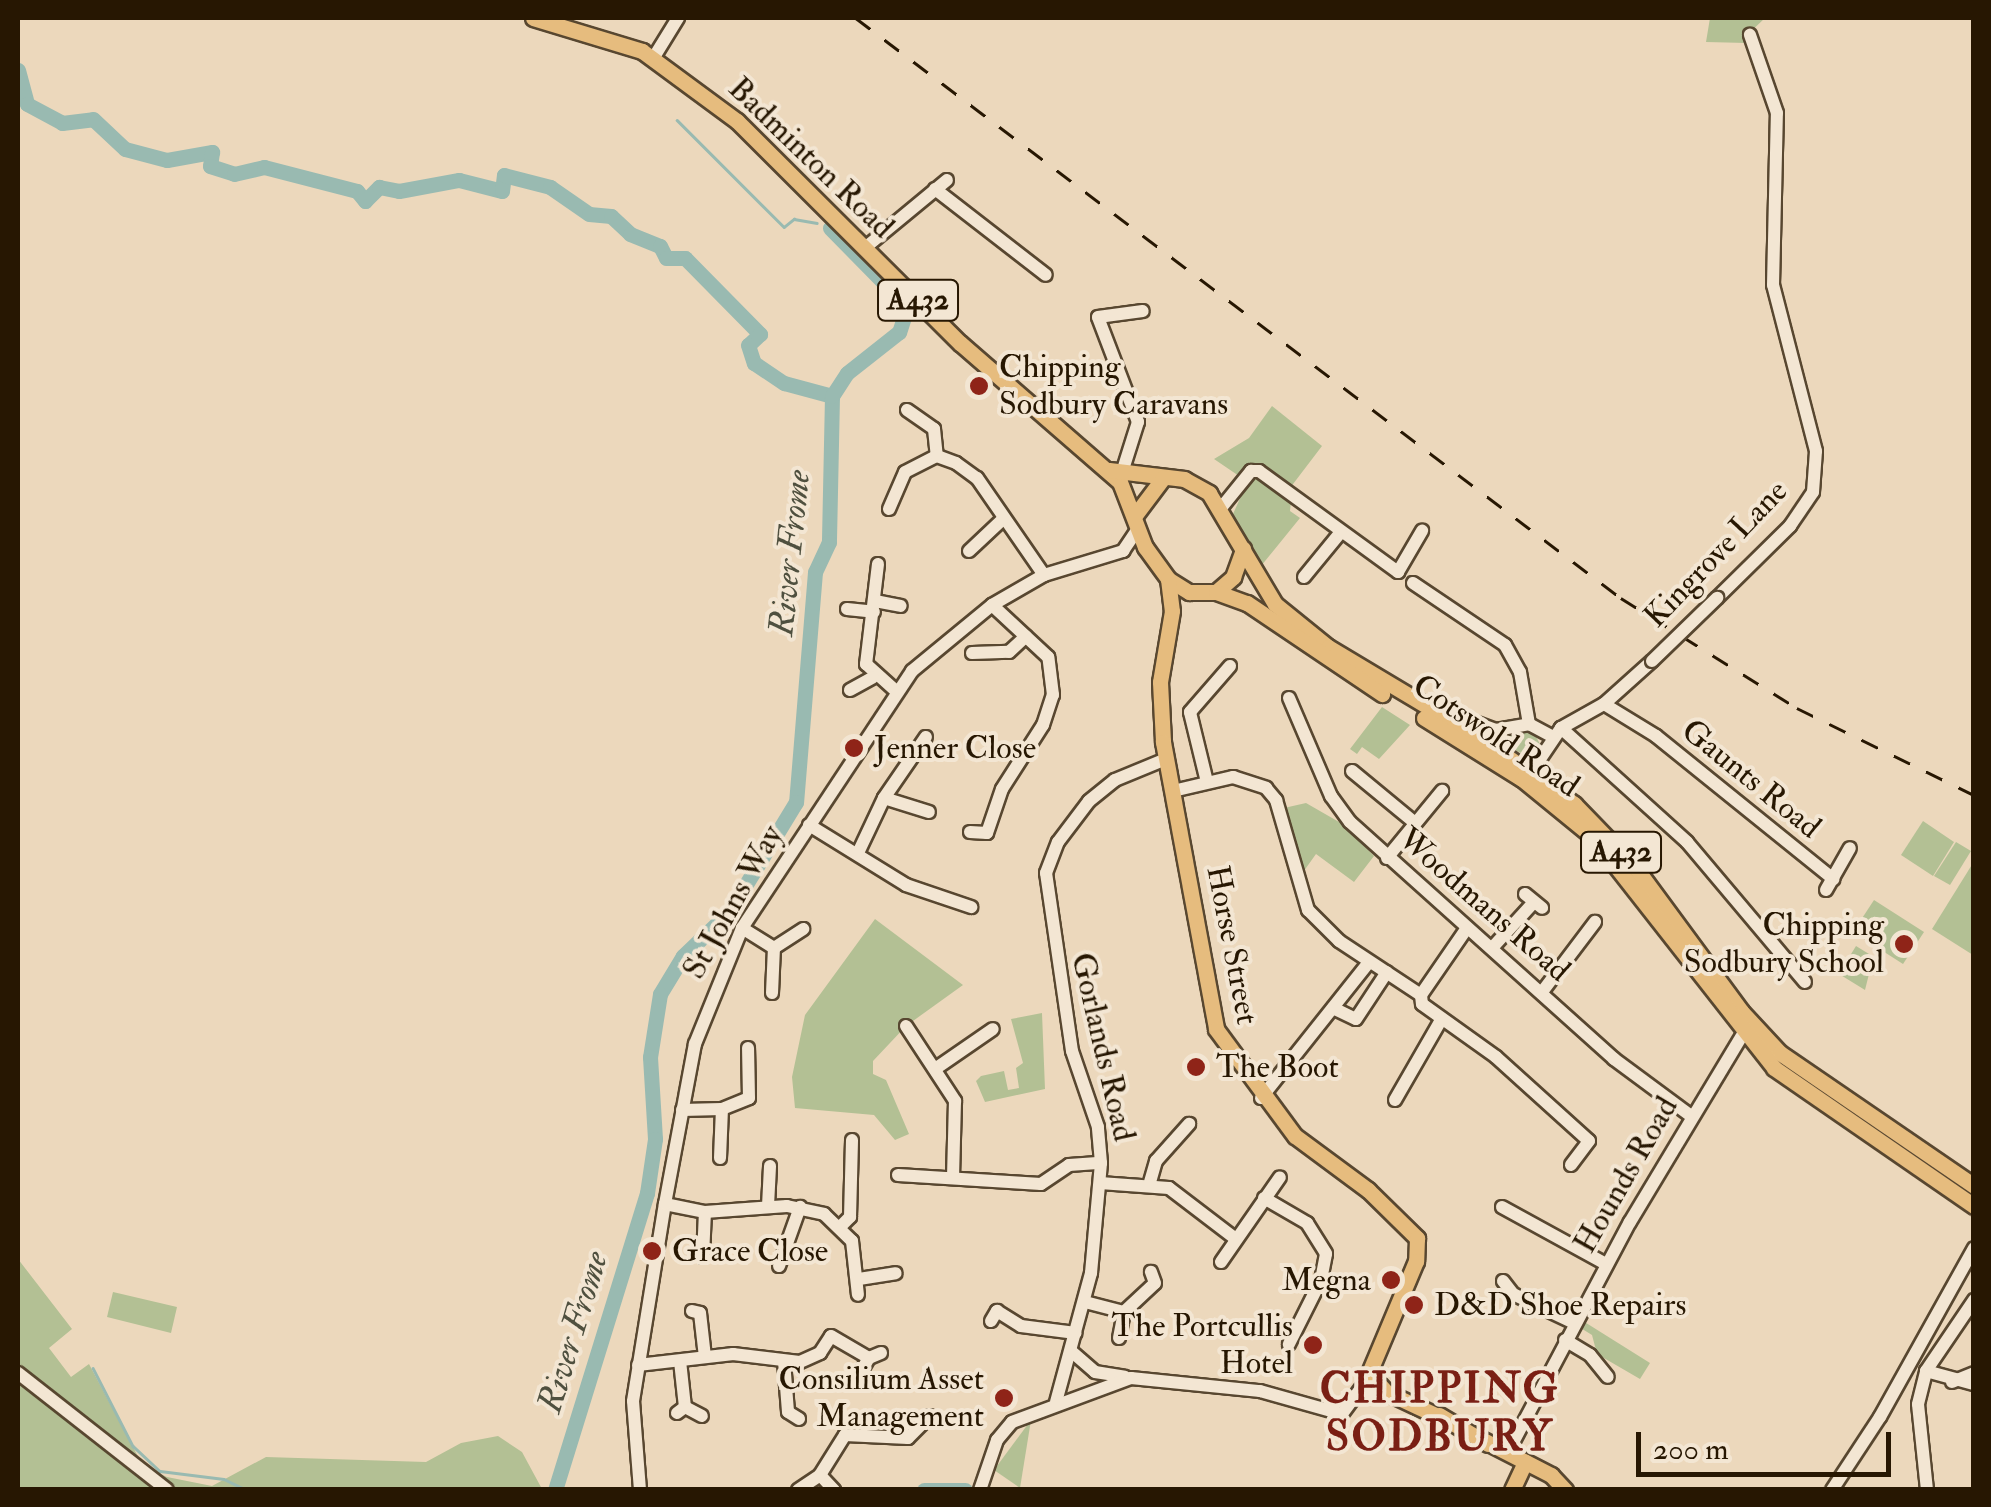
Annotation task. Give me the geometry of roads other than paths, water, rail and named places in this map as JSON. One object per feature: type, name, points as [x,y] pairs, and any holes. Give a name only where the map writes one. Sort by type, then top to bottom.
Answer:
[{"type":"main road","name":"Badminton Road","points":[[533,18],[654,57],[737,120],[960,343],[1117,475],[1137,521]]},
{"type":"main road","name":"A432","points":[[1117,475],[1197,484],[1220,508],[1243,548]]},
{"type":"main road","points":[[1137,521],[1163,478]]},
{"type":"main road","name":"A432","points":[[1137,521],[1155,563],[1168,579],[1210,594]]},
{"type":"main road","points":[[1172,626],[1233,577],[1243,548]]},
{"type":"main road","name":"Cotswold Road","points":[[1243,548],[1275,604],[1301,628],[1532,772],[1636,867],[1741,1010],[1821,1086],[1974,1186]]},
{"type":"main road","name":"Horse Street","points":[[1168,579],[1172,626],[1160,682],[1166,759],[1216,1029],[1261,1098],[1294,1136],[1368,1190],[1419,1242],[1369,1364],[1370,1376]]},
{"type":"main road","name":"Cotswold Road","points":[[1210,594],[1247,603],[1560,808],[1636,885],[1743,1034],[1806,1096],[1974,1206]]},
{"type":"main road","points":[[1741,1010],[1743,1034]]},
{"type":"main road","points":[[1370,1376],[1386,1392],[1507,1451],[1556,1483]]},
{"type":"main road","points":[[1512,1490],[1525,1462]]},
{"type":"street","points":[[654,57],[678,18]]},
{"type":"street","name":"Kingrove Lane","points":[[1532,772],[1557,733],[1604,704],[1652,661],[1790,526],[1813,492],[1816,451],[1773,285],[1779,201],[1777,114],[1750,35]]},
{"type":"street","points":[[866,247],[947,180]]},
{"type":"street","points":[[935,189],[1009,236],[1046,275]]},
{"type":"street","points":[[1117,475],[1131,452],[1136,414],[1098,316],[1143,310]]},
{"type":"street","points":[[907,410],[934,429],[937,456]]},
{"type":"street","points":[[1131,452],[1139,476]]},
{"type":"street","points":[[889,509],[905,472],[937,456],[968,468],[1044,575]]},
{"type":"street","points":[[1220,508],[1251,472],[1259,471],[1398,572],[1422,532]]},
{"type":"street","points":[[969,551],[1002,520]]},
{"type":"street","points":[[1137,521],[1122,551],[1155,563]]},
{"type":"street","points":[[1304,577],[1326,561],[1341,532]]},
{"type":"street","name":"St Johns Way","points":[[640,1489],[633,1401],[664,1204],[704,1011],[742,928],[896,691],[992,605],[1044,575],[1122,551]]},
{"type":"street","points":[[880,572],[866,659],[873,676],[896,691]]},
{"type":"street","points":[[1414,584],[1424,599],[1505,645],[1520,672],[1529,724]]},
{"type":"street","points":[[970,832],[988,832],[1002,789],[1049,710],[1053,666],[992,605]]},
{"type":"street","points":[[847,609],[901,606]]},
{"type":"street","points":[[972,653],[1009,652],[1026,636]]},
{"type":"street","points":[[1207,782],[1190,712],[1223,670]]},
{"type":"street","points":[[850,690],[873,676]]},
{"type":"street","name":"Cotswold Road","points":[[1409,690],[1496,730],[1529,724],[1557,733],[1687,842],[1805,982]]},
{"type":"street","name":"Woodmans Road","points":[[1289,698],[1331,796],[1388,858],[1614,1060],[1690,1116]]},
{"type":"street","name":"Gaunts Road","points":[[1604,704],[1714,780],[1830,884],[1850,848]]},
{"type":"street","points":[[858,853],[884,798],[926,738]]},
{"type":"street","name":"Gorlands Road","points":[[1056,1402],[1085,1302],[1101,1163],[1098,1127],[1072,1051],[1046,873],[1058,842],[1089,801],[1114,780],[1166,759]]},
{"type":"street","points":[[1361,773],[1416,823]]},
{"type":"street","points":[[1173,792],[1245,777],[1272,793],[1308,910],[1369,962],[1420,995],[1441,1020],[1496,1057],[1589,1141],[1571,1165]]},
{"type":"street","points":[[1388,858],[1442,792]]},
{"type":"street","points":[[884,798],[929,812]]},
{"type":"street","points":[[808,824],[906,885],[971,906]]},
{"type":"street","points":[[1492,948],[1534,901]]},
{"type":"street","points":[[1542,992],[1595,922]]},
{"type":"street","points":[[742,928],[774,948]]},
{"type":"street","points":[[1420,995],[1467,928]]},
{"type":"street","points":[[774,948],[803,929]]},
{"type":"street","points":[[772,993],[774,948]]},
{"type":"street","points":[[1261,1098],[1369,962]]},
{"type":"street","points":[[1333,1008],[1356,1019],[1386,972]]},
{"type":"street","points":[[1383,1091],[1398,1102],[1441,1020]]},
{"type":"street","points":[[906,1026],[954,1100],[958,1148],[953,1177]]},
{"type":"street","points":[[935,1070],[993,1029]]},
{"type":"street","name":"Hounds Road","points":[[1507,1451],[1606,1264],[1690,1116],[1743,1034]]},
{"type":"street","points":[[682,1110],[722,1109],[757,1099],[748,1048]]},
{"type":"street","points":[[720,1158],[722,1109]]},
{"type":"street","points":[[1150,1182],[1156,1162],[1188,1124]]},
{"type":"street","points":[[841,1226],[850,1217],[852,1140]]},
{"type":"street","points":[[898,1175],[1041,1184],[1069,1165],[1101,1163]]},
{"type":"street","points":[[768,1206],[770,1166]]},
{"type":"street","points":[[1220,1262],[1280,1176]]},
{"type":"street","points":[[1100,1183],[1150,1182],[1198,1204],[1236,1239]]},
{"type":"street","points":[[1264,1198],[1307,1223],[1326,1254],[1321,1280],[1289,1344]]},
{"type":"street","points":[[664,1204],[704,1212],[800,1207],[841,1226],[856,1252],[858,1295]]},
{"type":"street","points":[[780,1266],[800,1207]]},
{"type":"street","points":[[702,1257],[704,1212]]},
{"type":"street","points":[[1508,1215],[1606,1264]]},
{"type":"street","points":[[1832,1490],[1891,1398],[1974,1248]]},
{"type":"street","points":[[859,1279],[900,1271]]},
{"type":"street","points":[[1502,1281],[1504,1288],[1574,1323]]},
{"type":"street","points":[[1120,1338],[1124,1312],[1158,1282]]},
{"type":"street","points":[[1922,1488],[1918,1404],[1926,1371],[1974,1300]]},
{"type":"street","points":[[1085,1302],[1124,1312]]},
{"type":"street","points":[[701,1311],[704,1357]]},
{"type":"street","points":[[998,1311],[1021,1326],[1076,1333]]},
{"type":"street","points":[[638,1365],[704,1357],[811,1359],[832,1336],[875,1356],[859,1375]]},
{"type":"street","points":[[1564,1340],[1590,1355],[1608,1378]]},
{"type":"street","points":[[1071,1351],[1095,1372],[1131,1378]]},
{"type":"street","points":[[680,1361],[681,1410],[702,1416]]},
{"type":"street","points":[[784,1361],[788,1412],[799,1419]]},
{"type":"street","points":[[1926,1371],[1952,1382],[1974,1384]]},
{"type":"street","points":[[18,1373],[167,1490]]},
{"type":"street","points":[[1952,1382],[1974,1373]]},
{"type":"street","name":"Horse Street","points":[[1131,1378],[1260,1390],[1344,1414],[1370,1376]]},
{"type":"street","points":[[981,1488],[997,1440],[1012,1422],[1056,1402],[1131,1378]]},
{"type":"street","points":[[1357,1397],[1386,1392]]},
{"type":"street","points":[[1891,1398],[1918,1404]]},
{"type":"street","points":[[798,1490],[820,1476],[834,1446],[854,1431],[896,1441],[920,1437],[930,1416]]},
{"type":"street","points":[[820,1476],[834,1490]]},
{"type":"street","points":[[640,1489],[658,1490]]},
{"type":"waterway","name":"River Frome","points":[[18,70],[27,104],[62,123],[93,119],[125,149],[167,160],[212,152],[210,166],[234,174],[264,167],[357,191],[365,201],[379,187],[399,191],[459,180],[502,191],[504,175],[550,187],[589,214],[611,216],[630,234],[660,246],[666,258],[685,258],[760,334],[748,345],[754,363],[784,383],[832,396],[829,542],[815,572],[796,802],[729,912],[683,956],[660,994],[650,1057],[655,1139],[647,1193],[555,1490]]},
{"type":"waterway","points":[[677,120],[784,227],[794,219],[817,223]]},
{"type":"waterway","points":[[825,225],[830,228]]},
{"type":"waterway","points":[[830,228],[892,291],[905,314],[899,332],[847,373],[832,396]]},
{"type":"waterway","points":[[93,1368],[133,1446],[160,1471],[224,1479],[247,1490]]},
{"type":"waterway","name":"River Frome","points":[[924,1490],[965,1490]]},
{"type":"railway","points":[[856,18],[1621,598],[1797,708],[1974,795]]},
{"type":"place","name":"Chipping Sodbury Caravans","points":[[979,386]]},
{"type":"place","name":"Jenner Close","points":[[854,748]]},
{"type":"place","name":"Chipping Sodbury School","points":[[1904,944]]},
{"type":"place","name":"The Boot","points":[[1196,1067]]},
{"type":"place","name":"Grace Close","points":[[652,1251]]},
{"type":"place","name":"Megna","points":[[1391,1280]]},
{"type":"place","name":"D&D Shoe Repairs","points":[[1414,1305]]},
{"type":"place","name":"The Portcullis Hotel","points":[[1313,1345]]},
{"type":"place","name":"Consilium Asset Management","points":[[1004,1398]]},
{"type":"district","name":"CHIPPING SODBURY","points":[[1440,1413]]}]
